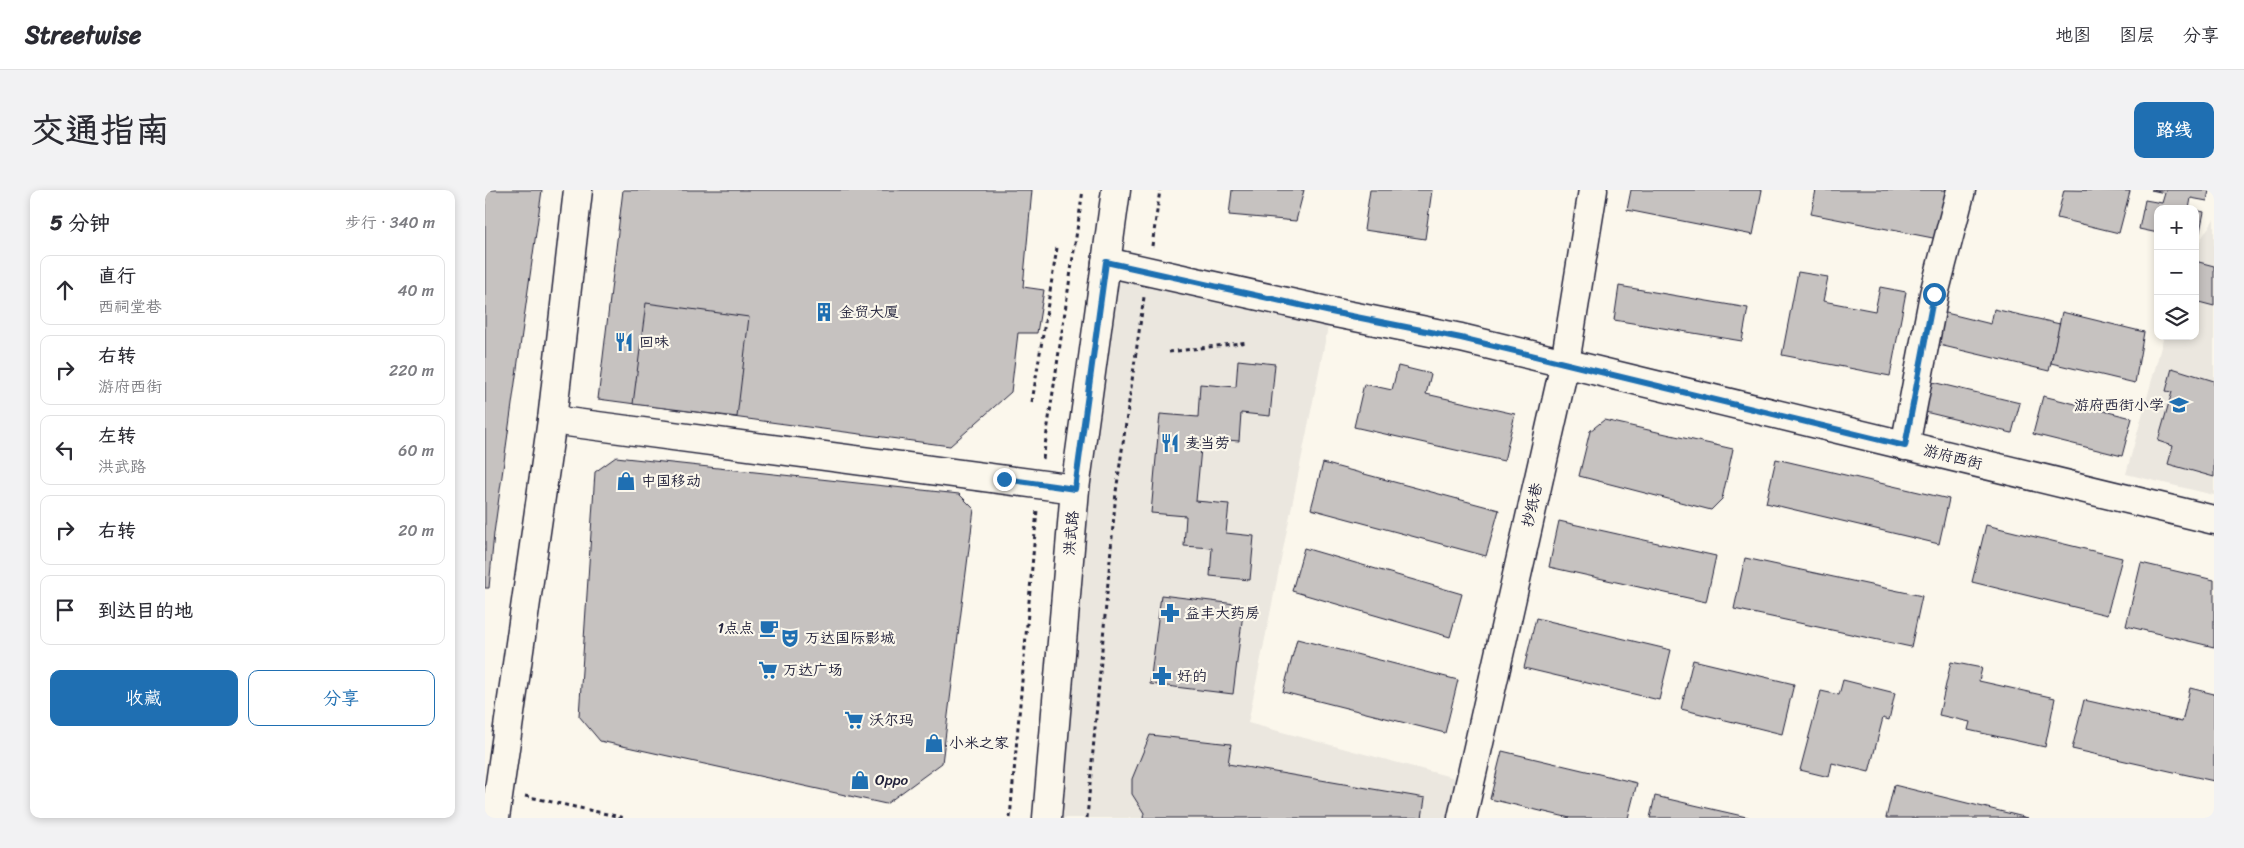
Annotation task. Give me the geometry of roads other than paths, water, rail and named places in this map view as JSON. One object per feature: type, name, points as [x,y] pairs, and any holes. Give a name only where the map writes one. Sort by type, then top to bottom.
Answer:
[{"type":"street","points":[[495,818],[552,420],[578,190]]},
{"type":"street","name":"洪武路","points":[[1047,818],[1075,489],[1116,190]]},
{"type":"street","name":"抄纸巷","points":[[1462,818],[1565,363],[1593,190]]},
{"type":"street","points":[[1905,446],[1934,294],[1961,190]]},
{"type":"street","name":"游府西街","points":[[1106,262],[1331,312],[1461,338],[2214,520]]},
{"type":"street","points":[[552,420],[1075,489]]},
{"type":"place","name":"金贸大厦","points":[[824,312]]},
{"type":"place","name":"回味","points":[[624,342]]},
{"type":"place","name":"游府西街小学","points":[[2179,405]]},
{"type":"place","name":"麦当劳","points":[[1170,443]]},
{"type":"place","name":"中国移动","points":[[626,481]]},
{"type":"place","name":"益丰大药房","points":[[1170,613]]},
{"type":"place","name":"1点点","points":[[769,628]]},
{"type":"place","name":"万达国际影城","points":[[790,638]]},
{"type":"place","name":"万达广场","points":[[768,670]]},
{"type":"place","name":"好的","points":[[1162,676]]},
{"type":"place","name":"沃尔玛","points":[[854,720]]},
{"type":"place","name":"小米之家","points":[[934,743]]},
{"type":"place","name":"Oppo","points":[[860,780]]}]
